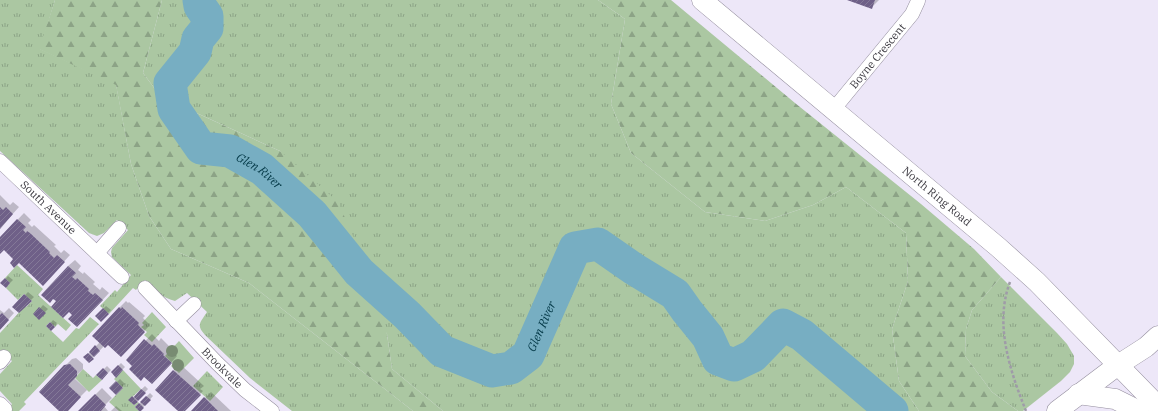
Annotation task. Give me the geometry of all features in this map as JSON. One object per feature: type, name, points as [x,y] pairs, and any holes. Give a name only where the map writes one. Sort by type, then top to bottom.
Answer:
[{"type":"main road","name":"North Ring Road","points":[[702,0],[993,242],[1037,282],[1158,406]]},
{"type":"main road","points":[[1057,411],[1118,365],[1146,347],[1158,336]]},
{"type":"main road","points":[[1078,394],[1115,399],[1139,411]]},
{"type":"street","name":"Boyne Crescent","points":[[833,110],[912,14],[918,0]]},
{"type":"street","name":"South Avenue","points":[[0,161],[122,277]]},
{"type":"street","points":[[97,253],[120,228]]},
{"type":"street","name":"Brookvale","points":[[144,288],[245,390],[272,411]]},
{"type":"street","points":[[176,321],[194,304]]},
{"type":"path","points":[[1019,266],[1005,293],[1003,318],[1007,352],[1020,397],[1026,411]]},
{"type":"green space","points":[[0,0],[55,0],[40,49],[116,84],[131,164],[149,216],[171,249],[249,283],[413,411],[292,411],[250,378],[205,335],[200,324],[207,312],[187,293],[175,301],[170,300],[158,293],[145,280],[136,290],[133,288],[109,314],[100,306],[115,290],[117,292],[131,275],[112,257],[111,252],[112,248],[128,230],[117,220],[104,233],[97,236],[89,233],[0,151]]},
{"type":"green space","points":[[55,0],[162,0],[143,73],[155,89],[170,101],[280,151],[338,202],[371,277],[387,334],[392,369],[443,411],[413,411],[249,283],[171,249],[149,216],[131,164],[116,85],[39,49]]},
{"type":"green space","points":[[162,0],[598,0],[625,19],[611,104],[631,153],[705,212],[765,221],[813,205],[846,187],[906,233],[908,281],[892,329],[899,381],[919,411],[443,411],[392,369],[387,334],[280,151],[170,101],[155,89],[143,73]]},
{"type":"green space","points":[[598,0],[671,0],[974,249],[1001,277],[972,310],[966,329],[965,356],[992,392],[1018,411],[919,411],[899,381],[892,329],[908,281],[906,233],[846,187],[813,205],[765,221],[705,212],[631,153],[611,104],[625,19]]},
{"type":"green space","points":[[17,265],[43,289],[38,295],[71,325],[66,331],[58,324],[55,327],[50,322],[46,326],[63,342],[76,328],[79,329],[90,317],[99,324],[24,402],[26,404],[19,411],[6,411],[12,404],[0,391],[0,374],[12,361],[0,350],[0,333],[25,306],[26,307],[32,301],[24,294],[18,300],[6,288],[10,283],[5,278]]},
{"type":"green space","points":[[1001,277],[1057,333],[1067,344],[1074,356],[1074,364],[1070,372],[1023,411],[1018,411],[992,392],[965,356],[966,329],[972,310]]},
{"type":"green space","points":[[152,312],[166,327],[152,342],[144,335],[147,332],[141,327],[144,325],[142,323]]},
{"type":"green space","points":[[179,341],[194,358],[179,373],[171,366],[173,364],[165,356]]},
{"type":"green space","points":[[83,369],[93,378],[96,375],[102,380],[89,392],[75,378]]},
{"type":"green space","points":[[123,370],[141,389],[129,400],[134,405],[138,402],[139,403],[135,407],[139,411],[119,411],[109,402],[123,388],[114,379]]},
{"type":"green space","points":[[207,371],[223,387],[210,401],[193,386]]},
{"type":"building","points":[[847,0],[875,0],[872,9]]},
{"type":"building","points":[[0,207],[3,210],[6,207],[13,214],[0,229]]},
{"type":"building","points":[[17,219],[26,227],[23,230],[26,233],[27,231],[30,233],[50,252],[49,253],[54,258],[57,255],[65,262],[43,286],[19,263],[14,268],[10,263],[13,259],[4,250],[0,254],[0,237]]},
{"type":"building","points":[[68,266],[76,273],[72,277],[76,280],[77,278],[89,289],[88,291],[93,295],[95,293],[103,300],[77,327],[68,319],[72,315],[69,312],[63,318],[51,307],[56,301],[53,299],[50,303],[41,295]]},
{"type":"building","points":[[5,278],[10,283],[6,288],[0,283]]},
{"type":"building","points":[[24,294],[32,301],[19,313],[12,307]]},
{"type":"building","points":[[39,307],[46,313],[39,320],[33,314]]},
{"type":"building","points":[[119,307],[121,309],[122,307],[137,321],[139,323],[138,325],[145,332],[121,357],[108,345],[105,348],[92,336]]},
{"type":"building","points":[[103,308],[109,314],[101,322],[95,316]]},
{"type":"building","points":[[2,313],[9,320],[0,330],[0,315]]},
{"type":"building","points":[[50,322],[55,327],[51,331],[46,326]]},
{"type":"building","points":[[144,339],[152,346],[154,344],[172,363],[152,384],[144,377],[141,381],[129,369],[132,366],[126,360]]},
{"type":"building","points":[[95,345],[100,351],[94,357],[89,352]]},
{"type":"building","points":[[88,353],[94,359],[89,363],[83,357]]},
{"type":"building","points":[[70,364],[77,371],[77,376],[68,385],[81,397],[68,411],[59,411],[39,392],[64,365]]},
{"type":"building","points":[[118,365],[123,370],[116,378],[111,372]]},
{"type":"building","points":[[103,368],[108,373],[102,380],[96,375]]},
{"type":"building","points":[[173,370],[201,395],[185,411],[178,411],[155,390]]},
{"type":"building","points":[[116,381],[123,388],[116,395],[109,388]]},
{"type":"building","points":[[141,389],[146,393],[138,401],[134,397]]},
{"type":"building","points":[[95,394],[106,405],[101,411],[78,411]]},
{"type":"building","points":[[132,396],[138,402],[134,405],[128,400]]},
{"type":"building","points":[[146,396],[151,400],[145,406],[140,402]]},
{"type":"building","points":[[204,397],[218,411],[191,411]]},
{"type":"building","points":[[139,403],[144,408],[141,411],[135,407]]},
{"type":"waterway","name":"Glen River","points":[[199,0],[200,6],[207,16],[207,28],[198,39],[195,52],[170,83],[174,109],[201,148],[230,151],[262,169],[312,214],[359,272],[407,315],[442,351],[492,371],[511,368],[528,355],[575,248],[598,244],[634,269],[675,294],[708,337],[718,359],[734,365],[753,356],[783,325],[802,335],[892,411]]}]
